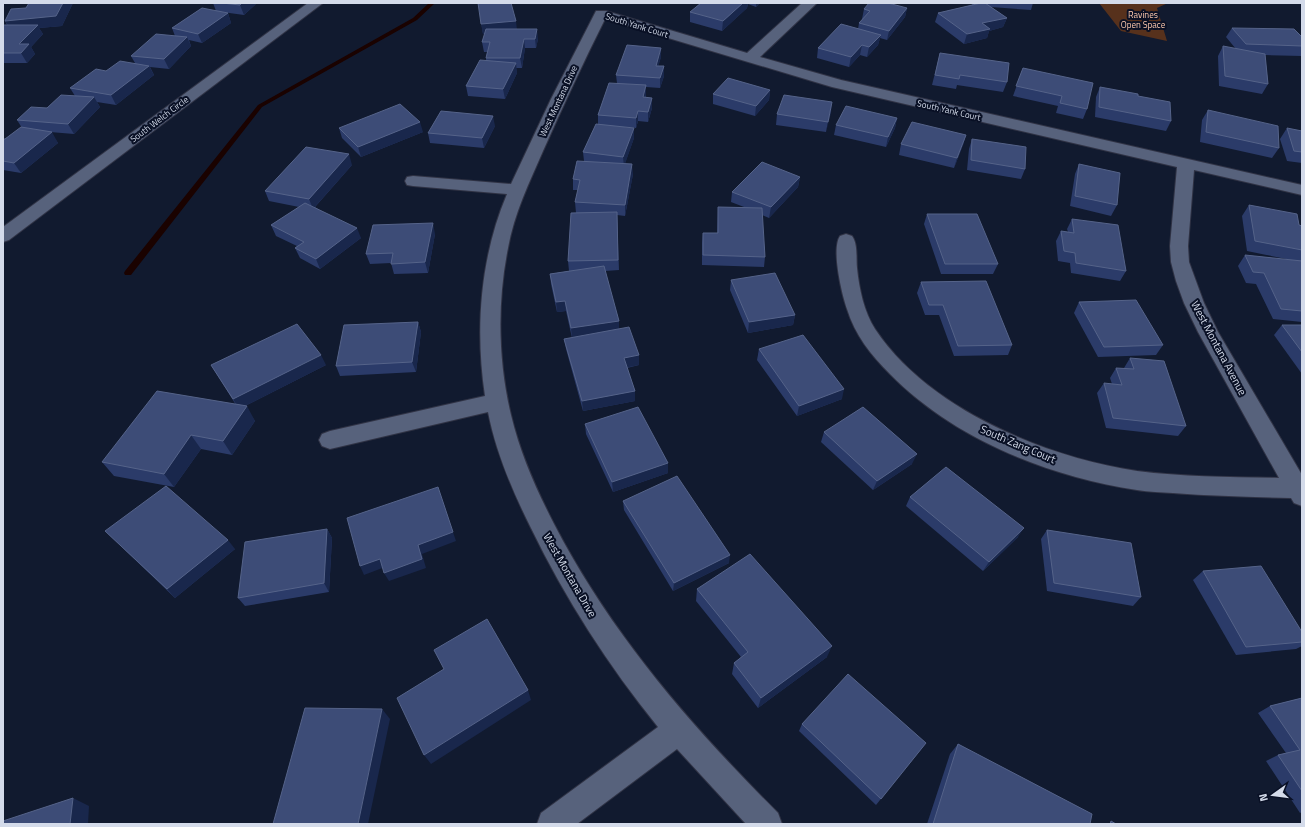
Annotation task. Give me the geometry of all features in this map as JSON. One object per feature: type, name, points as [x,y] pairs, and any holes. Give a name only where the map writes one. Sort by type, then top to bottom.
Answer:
[{"type":"street","name":"South Welch Circle","points":[[3,236],[316,3]]},
{"type":"street","points":[[749,59],[810,3]]},
{"type":"street","name":"South Yank Court","points":[[601,14],[851,88],[1302,190]]},
{"type":"street","name":"West Montana Drive","points":[[601,14],[559,96],[507,215],[498,250],[494,282],[492,360],[497,402],[507,444],[526,492],[550,544],[581,598],[619,655],[678,730],[727,785],[767,824]]},
{"type":"street","name":"West Montana Avenue","points":[[1186,164],[1179,246],[1180,262],[1186,281],[1194,304],[1208,332],[1300,492]]},
{"type":"street","points":[[413,181],[517,190]]},
{"type":"street","name":"South Zang Court","points":[[846,240],[848,282],[858,315],[874,343],[898,369],[924,393],[957,416],[991,435],[1027,451],[1066,464],[1137,481],[1300,492]]},
{"type":"street","points":[[330,440],[497,402]]},
{"type":"street","points":[[552,824],[678,730]]},
{"type":"green space","name":"Ravines Open Space","points":[[1099,3],[1168,3],[1157,8],[1167,41],[1121,31]]},
{"type":"building","points":[[29,3],[63,3],[56,16],[5,21],[11,9],[26,8]]},
{"type":"building","points":[[222,3],[242,3],[240,5]]},
{"type":"building","points":[[478,3],[511,3],[516,21],[481,24]]},
{"type":"building","points":[[701,3],[743,3],[723,21],[690,12]]},
{"type":"building","points":[[869,3],[888,3],[907,8],[889,31],[859,23],[870,11],[864,9]]},
{"type":"building","points":[[985,3],[1007,18],[982,23],[990,29],[967,34],[938,13]]},
{"type":"building","points":[[202,8],[228,13],[198,34],[172,28]]},
{"type":"building","points":[[841,24],[881,35],[869,47],[862,45],[851,57],[818,48]]},
{"type":"building","points":[[3,25],[38,25],[19,44],[29,44],[21,53],[3,53]]},
{"type":"building","points":[[1232,28],[1294,29],[1302,37],[1302,46],[1246,44]]},
{"type":"building","points":[[486,29],[537,29],[535,39],[524,39],[520,58],[486,58],[490,42],[482,42]]},
{"type":"building","points":[[156,34],[187,37],[164,59],[131,56]]},
{"type":"building","points":[[627,45],[661,48],[656,66],[664,66],[660,78],[616,75]]},
{"type":"building","points":[[1223,46],[1265,54],[1268,84],[1225,76]]},
{"type":"building","points":[[940,53],[1009,63],[1007,82],[960,75],[959,79],[935,75]]},
{"type":"building","points":[[480,60],[516,63],[503,89],[466,86]]},
{"type":"building","points":[[120,61],[149,66],[111,95],[70,88],[96,69],[106,71]]},
{"type":"building","points":[[1023,68],[1093,83],[1087,109],[1060,103],[1062,96],[1016,86]]},
{"type":"building","points":[[728,78],[770,90],[756,106],[713,94]]},
{"type":"building","points":[[609,83],[646,85],[643,97],[652,98],[648,112],[638,111],[636,118],[598,115]]},
{"type":"building","points":[[1100,87],[1170,102],[1171,121],[1099,107]]},
{"type":"building","points":[[61,95],[94,97],[68,124],[17,120],[31,107],[47,108]]},
{"type":"building","points":[[784,95],[832,102],[828,122],[777,114]]},
{"type":"building","points":[[400,104],[420,122],[358,147],[339,128]]},
{"type":"building","points":[[846,106],[897,118],[888,137],[836,125]]},
{"type":"building","points":[[1208,110],[1278,126],[1279,148],[1206,132]]},
{"type":"building","points":[[441,111],[493,116],[482,138],[428,133]]},
{"type":"building","points":[[912,122],[966,135],[957,158],[901,144]]},
{"type":"building","points":[[596,124],[634,128],[623,157],[583,152]]},
{"type":"building","points":[[21,127],[52,132],[14,163],[3,161],[3,139]]},
{"type":"building","points":[[1287,128],[1302,131],[1302,152],[1294,151]]},
{"type":"building","points":[[972,139],[1026,147],[1025,169],[971,160]]},
{"type":"building","points":[[306,147],[349,154],[309,199],[265,191]]},
{"type":"building","points":[[577,161],[632,164],[625,205],[575,202],[580,180],[573,179]]},
{"type":"building","points":[[762,162],[800,177],[771,207],[732,192]]},
{"type":"building","points":[[1079,164],[1120,173],[1117,205],[1075,196]]},
{"type":"building","points":[[305,203],[357,228],[316,259],[295,248],[304,242],[271,225]]},
{"type":"building","points":[[1249,205],[1297,214],[1299,225],[1302,226],[1302,250],[1255,241]]},
{"type":"building","points":[[718,207],[762,208],[765,257],[703,255],[703,233],[718,233]]},
{"type":"building","points":[[617,212],[618,260],[568,261],[571,213]]},
{"type":"building","points":[[927,214],[977,214],[998,264],[945,264]]},
{"type":"building","points":[[1072,219],[1118,225],[1126,271],[1076,263],[1075,253],[1064,251],[1061,231],[1074,233]]},
{"type":"building","points":[[433,223],[425,262],[391,264],[393,253],[366,254],[373,225]]},
{"type":"building","points":[[1245,255],[1302,261],[1302,311],[1281,309],[1264,273],[1253,272]]},
{"type":"building","points":[[604,266],[619,321],[571,328],[565,301],[556,302],[550,274]]},
{"type":"building","points":[[775,273],[795,315],[749,322],[731,280]]},
{"type":"building","points":[[986,281],[1012,345],[958,346],[943,305],[929,305],[921,282]]},
{"type":"building","points":[[1136,300],[1163,345],[1104,347],[1079,302]]},
{"type":"building","points":[[418,322],[412,362],[336,366],[344,325]]},
{"type":"building","points":[[297,324],[321,355],[233,399],[211,365]]},
{"type":"building","points":[[1282,325],[1302,325],[1302,352]]},
{"type":"building","points":[[629,327],[639,355],[624,358],[635,391],[582,401],[564,339]]},
{"type":"building","points":[[803,335],[844,389],[799,406],[759,349]]},
{"type":"building","points":[[1130,358],[1164,361],[1186,426],[1113,418],[1104,383],[1122,385],[1116,368],[1134,369]]},
{"type":"building","points":[[157,391],[247,406],[223,441],[191,435],[164,474],[102,462]]},
{"type":"building","points":[[638,407],[668,463],[612,482],[585,424]]},
{"type":"building","points":[[863,407],[917,454],[877,481],[824,432]]},
{"type":"building","points":[[946,467],[1024,528],[989,562],[910,497]]},
{"type":"building","points":[[677,476],[730,555],[674,583],[623,501]]},
{"type":"building","points":[[166,486],[228,540],[167,589],[105,531]]},
{"type":"building","points":[[438,487],[453,532],[418,545],[422,559],[384,573],[380,559],[360,566],[347,518]]},
{"type":"building","points":[[327,529],[324,583],[238,598],[245,542]]},
{"type":"building","points":[[1047,530],[1131,543],[1141,597],[1054,583]]},
{"type":"building","points":[[750,554],[832,646],[761,698],[734,663],[748,652],[697,589]]},
{"type":"building","points":[[1261,566],[1302,632],[1302,642],[1246,647],[1203,571]]},
{"type":"building","points":[[487,619],[528,690],[424,755],[397,698],[444,669],[434,650]]},
{"type":"building","points":[[848,674],[926,743],[881,799],[802,724]]},
{"type":"building","points":[[1302,698],[1302,791],[1278,755],[1300,750],[1270,706]]},
{"type":"building","points":[[305,708],[382,709],[358,824],[273,824]]},
{"type":"building","points":[[958,744],[1092,814],[1090,824],[933,824]]},
{"type":"building","points":[[73,798],[70,824],[3,824],[3,821]]},
{"type":"waterway","points":[[128,273],[260,106],[415,19],[432,3]]}]
